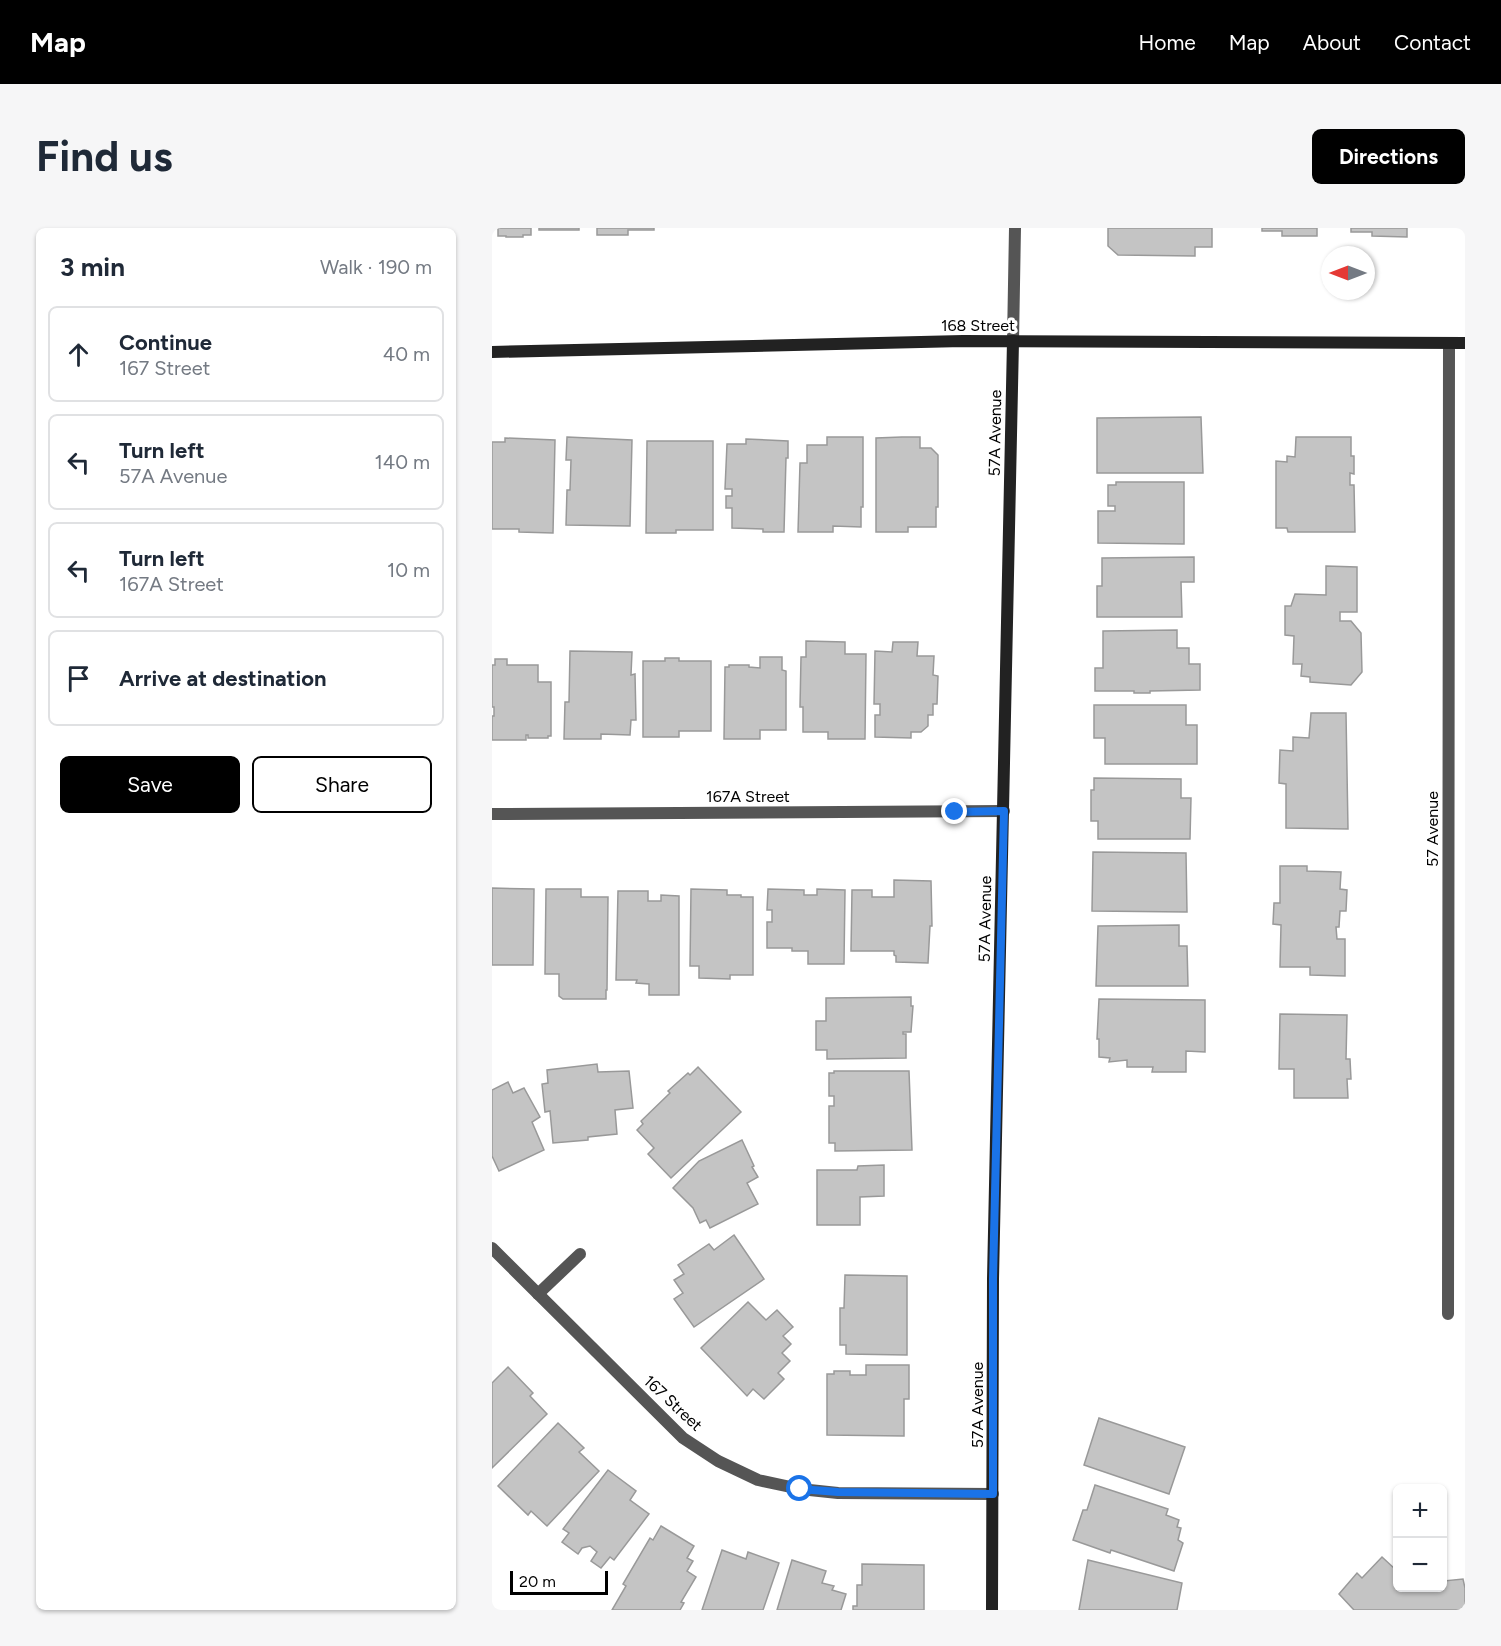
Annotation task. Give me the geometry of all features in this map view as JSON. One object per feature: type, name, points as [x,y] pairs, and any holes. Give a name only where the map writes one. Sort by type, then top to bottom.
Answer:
[{"type":"street","name":"57A Avenue","points":[[992,1610],[993,1279],[1015,228]]},
{"type":"street","name":"168 Street","points":[[492,352],[1013,341],[1465,343]]},
{"type":"street","name":"57 Avenue","points":[[1448,1314],[1449,343]]},
{"type":"street","name":"167A Street","points":[[492,814],[1004,811]]},
{"type":"street","name":"167 Street","points":[[492,1248],[682,1438],[718,1461],[758,1480],[800,1489],[838,1492],[993,1494]]},
{"type":"street","points":[[538,1294],[580,1254]]},
{"type":"building","points":[[498,228],[531,228],[531,235],[498,236]]},
{"type":"building","points":[[539,228],[579,228],[579,230],[539,230]]},
{"type":"building","points":[[597,228],[654,228],[654,230],[628,230],[628,235],[597,235]]},
{"type":"building","points":[[1108,228],[1212,228],[1212,247],[1195,247],[1195,256],[1118,255],[1108,246]]},
{"type":"building","points":[[1262,228],[1317,228],[1317,236],[1282,236],[1282,231],[1262,231]]},
{"type":"building","points":[[1351,228],[1407,228],[1407,237],[1372,236],[1372,232],[1351,232]]},
{"type":"building","points":[[1201,417],[1203,473],[1097,473],[1097,418]]},
{"type":"building","points":[[567,437],[632,440],[630,526],[566,525],[571,460],[566,460]]},
{"type":"building","points":[[827,437],[863,437],[861,527],[833,526],[833,532],[798,532],[800,463],[807,463],[807,445],[827,445]]},
{"type":"building","points":[[920,437],[920,448],[931,448],[938,455],[936,527],[908,527],[908,532],[876,532],[876,438]]},
{"type":"building","points":[[1296,437],[1351,437],[1354,474],[1350,473],[1350,485],[1354,485],[1355,532],[1288,532],[1287,528],[1276,528],[1276,461],[1287,462],[1287,456],[1295,457]]},
{"type":"building","points":[[505,438],[555,440],[553,533],[492,529],[492,442],[505,442]]},
{"type":"building","points":[[746,439],[788,441],[784,532],[732,528],[732,508],[726,508],[726,496],[732,496],[732,489],[725,489],[727,444],[746,444]]},
{"type":"building","points":[[647,441],[713,441],[713,530],[646,533]]},
{"type":"building","points":[[1116,482],[1184,482],[1184,544],[1098,543],[1098,511],[1115,511],[1115,506],[1108,506],[1108,485],[1116,485]]},
{"type":"building","points":[[1194,557],[1194,582],[1181,582],[1182,617],[1097,617],[1097,586],[1102,586],[1102,558]]},
{"type":"building","points":[[1326,566],[1357,567],[1357,612],[1340,612],[1340,621],[1351,621],[1361,633],[1362,672],[1351,685],[1310,682],[1310,677],[1301,676],[1302,664],[1293,664],[1294,636],[1285,635],[1285,606],[1291,606],[1295,594],[1326,595]]},
{"type":"building","points":[[1177,630],[1177,648],[1189,648],[1189,664],[1200,664],[1200,690],[1150,691],[1150,693],[1095,691],[1095,668],[1103,668],[1103,631]]},
{"type":"building","points":[[806,641],[845,642],[845,654],[866,654],[865,739],[828,739],[828,732],[803,732],[803,707],[800,707],[801,657],[806,657]]},
{"type":"building","points":[[893,642],[918,642],[917,656],[934,656],[933,675],[938,676],[937,704],[933,704],[933,715],[928,715],[928,726],[921,732],[911,732],[911,738],[875,737],[875,715],[880,715],[880,704],[874,704],[875,651],[892,652]]},
{"type":"building","points":[[570,651],[632,652],[631,675],[635,674],[636,720],[631,720],[630,735],[601,734],[601,739],[564,739],[565,702],[569,702]]},
{"type":"building","points":[[760,657],[782,657],[782,670],[786,671],[786,730],[760,730],[760,739],[724,739],[725,667],[749,665],[749,667],[760,668]]},
{"type":"building","points":[[665,658],[679,658],[679,661],[711,661],[711,731],[679,731],[679,737],[643,737],[643,661],[665,661]]},
{"type":"building","points":[[495,659],[507,659],[507,665],[538,665],[538,682],[551,682],[551,736],[528,738],[526,735],[526,740],[492,740],[494,707],[492,707],[492,665],[495,665]]},
{"type":"building","points":[[1094,705],[1186,705],[1186,725],[1197,725],[1197,764],[1105,764],[1105,738],[1094,738]]},
{"type":"building","points":[[1311,713],[1346,713],[1348,829],[1286,828],[1286,784],[1279,783],[1280,750],[1293,751],[1293,737],[1309,738]]},
{"type":"building","points":[[1094,778],[1181,779],[1181,798],[1191,798],[1190,839],[1098,839],[1098,821],[1091,821],[1091,790],[1094,790]]},
{"type":"building","points":[[1093,852],[1186,853],[1187,912],[1092,911]]},
{"type":"building","points":[[1280,866],[1307,866],[1307,871],[1341,872],[1340,889],[1347,890],[1346,911],[1340,911],[1339,927],[1336,927],[1337,939],[1345,939],[1345,976],[1310,975],[1310,967],[1280,967],[1281,925],[1273,924],[1274,903],[1280,903]]},
{"type":"building","points":[[894,880],[931,881],[932,926],[930,926],[928,963],[896,962],[894,951],[851,951],[852,890],[872,890],[872,897],[894,897]]},
{"type":"building","points":[[492,888],[534,889],[533,965],[492,965]]},
{"type":"building","points":[[546,889],[581,889],[581,897],[608,897],[606,999],[563,999],[559,996],[559,974],[545,974]]},
{"type":"building","points":[[691,889],[727,890],[727,895],[753,897],[753,975],[730,975],[730,979],[699,978],[699,966],[690,966]]},
{"type":"building","points":[[768,889],[804,890],[804,895],[817,895],[817,889],[845,890],[844,964],[808,964],[808,951],[792,951],[792,948],[767,948],[767,922],[772,922],[772,910],[767,910]]},
{"type":"building","points":[[618,891],[648,891],[648,901],[661,901],[661,895],[679,896],[679,995],[649,995],[649,984],[636,983],[637,980],[616,980]]},
{"type":"building","points":[[1179,925],[1179,946],[1187,946],[1188,986],[1096,986],[1098,926]]},
{"type":"building","points":[[911,997],[911,1006],[913,1006],[911,1032],[903,1032],[906,1034],[906,1058],[827,1059],[827,1050],[816,1050],[816,1021],[826,1021],[826,998]]},
{"type":"building","points":[[1099,999],[1205,1000],[1205,1052],[1186,1051],[1186,1072],[1152,1072],[1153,1067],[1127,1067],[1127,1060],[1109,1062],[1110,1058],[1099,1057],[1099,1039],[1097,1039]]},
{"type":"building","points":[[1280,1014],[1347,1015],[1346,1059],[1350,1059],[1351,1079],[1347,1079],[1348,1098],[1294,1098],[1294,1069],[1279,1069]]},
{"type":"building","points":[[597,1064],[598,1072],[629,1071],[633,1108],[615,1110],[617,1134],[588,1137],[588,1140],[553,1143],[550,1111],[545,1112],[542,1084],[548,1083],[547,1070]]},
{"type":"building","points":[[698,1067],[741,1112],[671,1178],[648,1154],[654,1148],[637,1130],[643,1124],[641,1121],[670,1093],[668,1091]]},
{"type":"building","points":[[834,1071],[909,1071],[912,1150],[835,1151],[835,1143],[829,1143],[829,1106],[834,1106],[834,1096],[829,1096],[829,1073],[834,1073]]},
{"type":"building","points":[[508,1082],[513,1093],[524,1088],[540,1117],[532,1122],[544,1150],[499,1171],[492,1156],[492,1090]]},
{"type":"building","points":[[742,1140],[758,1177],[747,1183],[758,1204],[710,1228],[706,1220],[700,1223],[693,1208],[673,1188],[699,1161]]},
{"type":"building","points":[[884,1165],[884,1196],[860,1197],[860,1225],[817,1225],[817,1170],[857,1170],[858,1166]]},
{"type":"building","points":[[734,1235],[764,1279],[694,1327],[674,1299],[683,1293],[674,1280],[684,1274],[678,1265],[709,1244],[714,1250]]},
{"type":"building","points":[[845,1275],[907,1276],[907,1355],[846,1354],[846,1345],[840,1345],[840,1308],[844,1308]]},
{"type":"building","points":[[748,1302],[766,1320],[777,1310],[793,1327],[783,1336],[791,1344],[782,1353],[790,1361],[778,1373],[784,1379],[764,1399],[753,1389],[747,1396],[701,1348]]},
{"type":"building","points":[[866,1365],[909,1365],[909,1399],[904,1399],[904,1436],[827,1435],[827,1374],[834,1374],[834,1371],[850,1371],[850,1375],[866,1375]]},
{"type":"building","points":[[508,1367],[533,1393],[530,1396],[547,1414],[492,1468],[492,1383]]},
{"type":"building","points":[[1099,1418],[1185,1447],[1169,1494],[1084,1465]]},
{"type":"building","points":[[558,1423],[584,1448],[579,1452],[599,1471],[547,1526],[531,1511],[528,1515],[498,1486]]},
{"type":"building","points":[[608,1470],[636,1491],[630,1500],[649,1514],[614,1560],[610,1557],[601,1568],[591,1561],[597,1552],[590,1546],[582,1548],[578,1554],[562,1542],[569,1533],[563,1529]]},
{"type":"building","points":[[1095,1485],[1168,1509],[1166,1515],[1179,1520],[1177,1527],[1181,1528],[1178,1540],[1183,1543],[1174,1571],[1073,1540],[1083,1510],[1087,1510]]},
{"type":"building","points":[[661,1526],[694,1546],[687,1558],[693,1561],[687,1571],[696,1577],[681,1602],[684,1603],[680,1610],[612,1610],[626,1586],[623,1584],[650,1538],[653,1540]]},
{"type":"building","points":[[722,1550],[746,1559],[748,1552],[779,1563],[763,1610],[702,1610]]},
{"type":"building","points":[[1382,1557],[1393,1567],[1393,1592],[1447,1592],[1447,1581],[1463,1579],[1465,1610],[1354,1610],[1339,1594],[1357,1573],[1362,1578]]},
{"type":"building","points":[[792,1560],[826,1571],[822,1583],[834,1586],[832,1590],[846,1594],[841,1610],[777,1610]]},
{"type":"building","points":[[1088,1560],[1182,1583],[1177,1610],[1079,1610]]},
{"type":"building","points":[[862,1564],[924,1565],[924,1610],[853,1610],[853,1606],[857,1606],[857,1585],[862,1585]]},
{"type":"route","points":[[800,1489],[838,1492],[993,1494],[993,1279],[1004,811],[955,812]]}]
